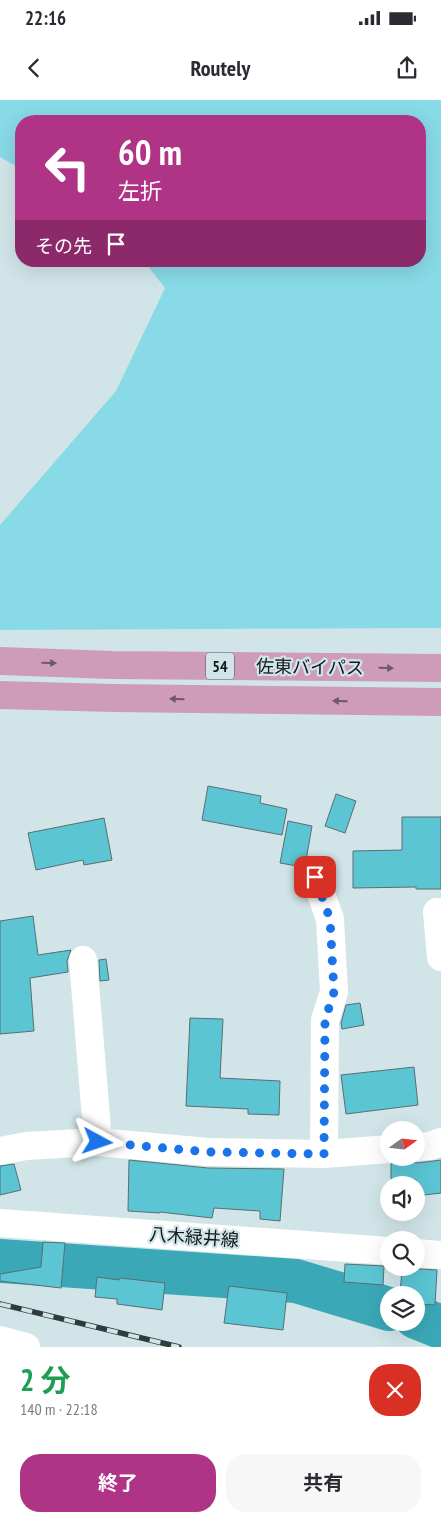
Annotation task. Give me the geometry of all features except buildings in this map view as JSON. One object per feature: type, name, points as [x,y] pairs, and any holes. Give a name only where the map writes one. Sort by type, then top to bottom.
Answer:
[{"type":"highway","name":"佐東バイパス","points":[[0,662],[441,668]]},
{"type":"highway","name":"佐東バイパス","points":[[0,695],[441,702]]},
{"type":"street","points":[[315,877],[330,919],[334,992],[325,1020],[324,1154]]},
{"type":"street","points":[[437,912],[441,957]]},
{"type":"street","points":[[83,960],[98,1142]]},
{"type":"street","points":[[0,1151],[26,1146],[98,1142],[208,1152],[324,1154],[380,1150]]},
{"type":"street","points":[[425,1146],[441,1142]]},
{"type":"street","name":"八木緑井線","points":[[0,1223],[380,1250]]},
{"type":"street","points":[[425,1254],[441,1255]]},
{"type":"street","points":[[0,1340],[26,1347]]},
{"type":"shaded area","points":[[0,100],[441,100],[441,628],[0,630],[0,525],[116,391],[165,288],[149,267],[426,267],[426,115],[15,115],[15,166],[0,157]]},
{"type":"waterway","points":[[0,1261],[296,1281],[380,1306]]},
{"type":"waterway","points":[[425,1321],[441,1327]]},
{"type":"railway","points":[[0,1304],[179,1347]]},
{"type":"route","points":[[98,1142],[208,1152],[324,1154],[325,1020],[334,992],[330,919],[315,877]]}]
